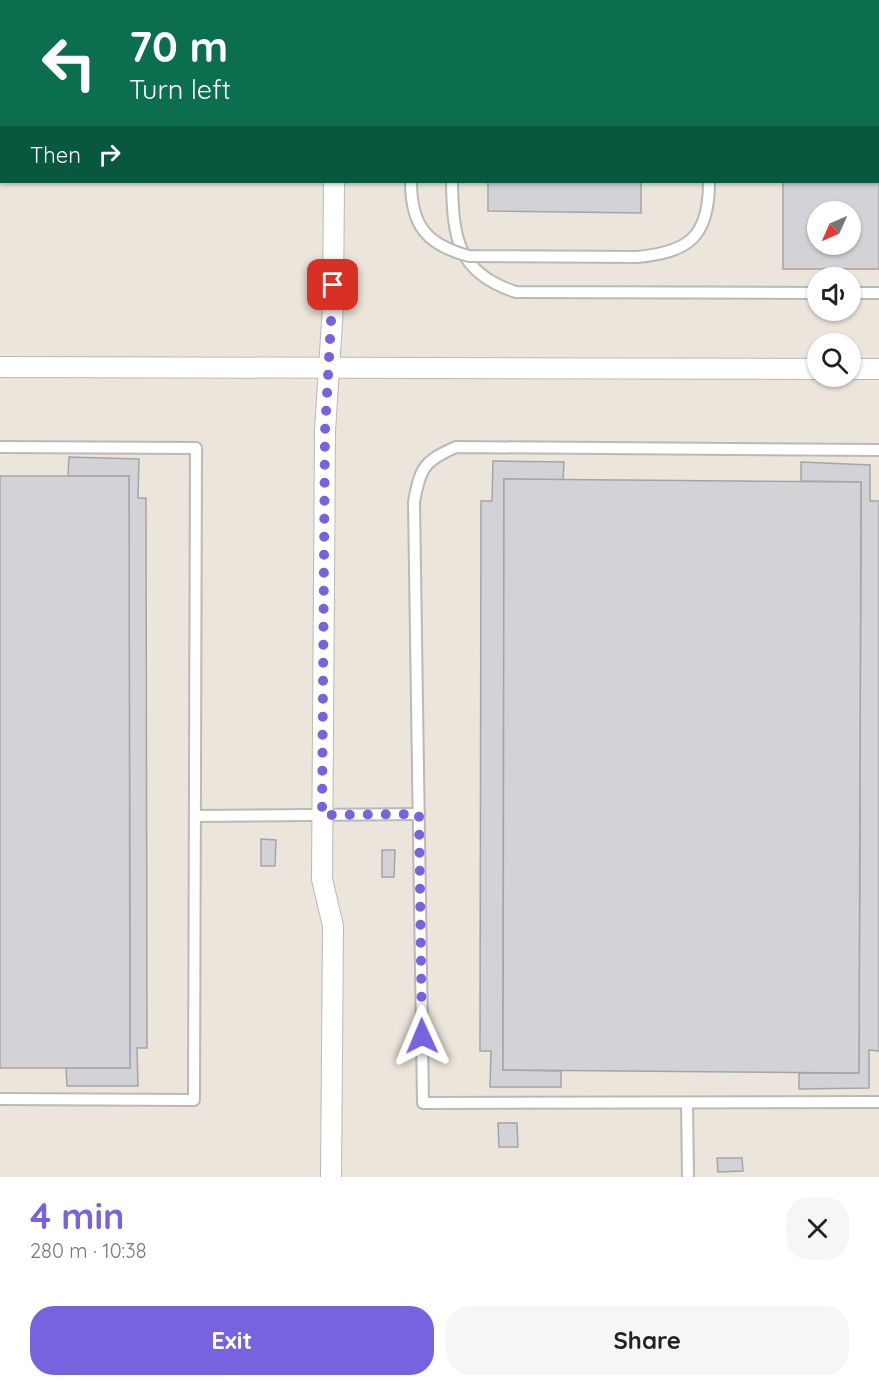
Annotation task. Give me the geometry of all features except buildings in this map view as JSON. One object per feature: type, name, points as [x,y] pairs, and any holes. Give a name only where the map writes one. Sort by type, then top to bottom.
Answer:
[{"type":"street","points":[[331,1177],[333,926],[322,879],[322,815],[325,431],[333,306],[334,183]]},
{"type":"street","points":[[0,367],[807,369]]},
{"type":"street","points":[[861,369],[879,369]]},
{"type":"lane","points":[[411,183],[411,196],[418,222],[431,241],[445,250],[469,256],[638,257],[662,255],[680,249],[695,236],[705,219],[709,183]]},
{"type":"lane","points":[[452,183],[453,218],[460,247],[474,270],[493,285],[516,292],[807,293]]},
{"type":"lane","points":[[861,293],[879,293]]},
{"type":"lane","points":[[0,447],[196,448],[194,1100],[0,1100]]},
{"type":"lane","points":[[879,450],[456,447],[435,456],[426,464],[419,478],[414,502],[423,1103],[879,1102]]},
{"type":"lane","points":[[195,816],[419,814]]},
{"type":"lane","points":[[687,1103],[688,1177]]},
{"type":"shaded area","points":[[0,183],[879,183],[879,1177],[0,1177]]},
{"type":"route","points":[[333,285],[325,431],[322,815],[419,814],[422,1036]]}]
